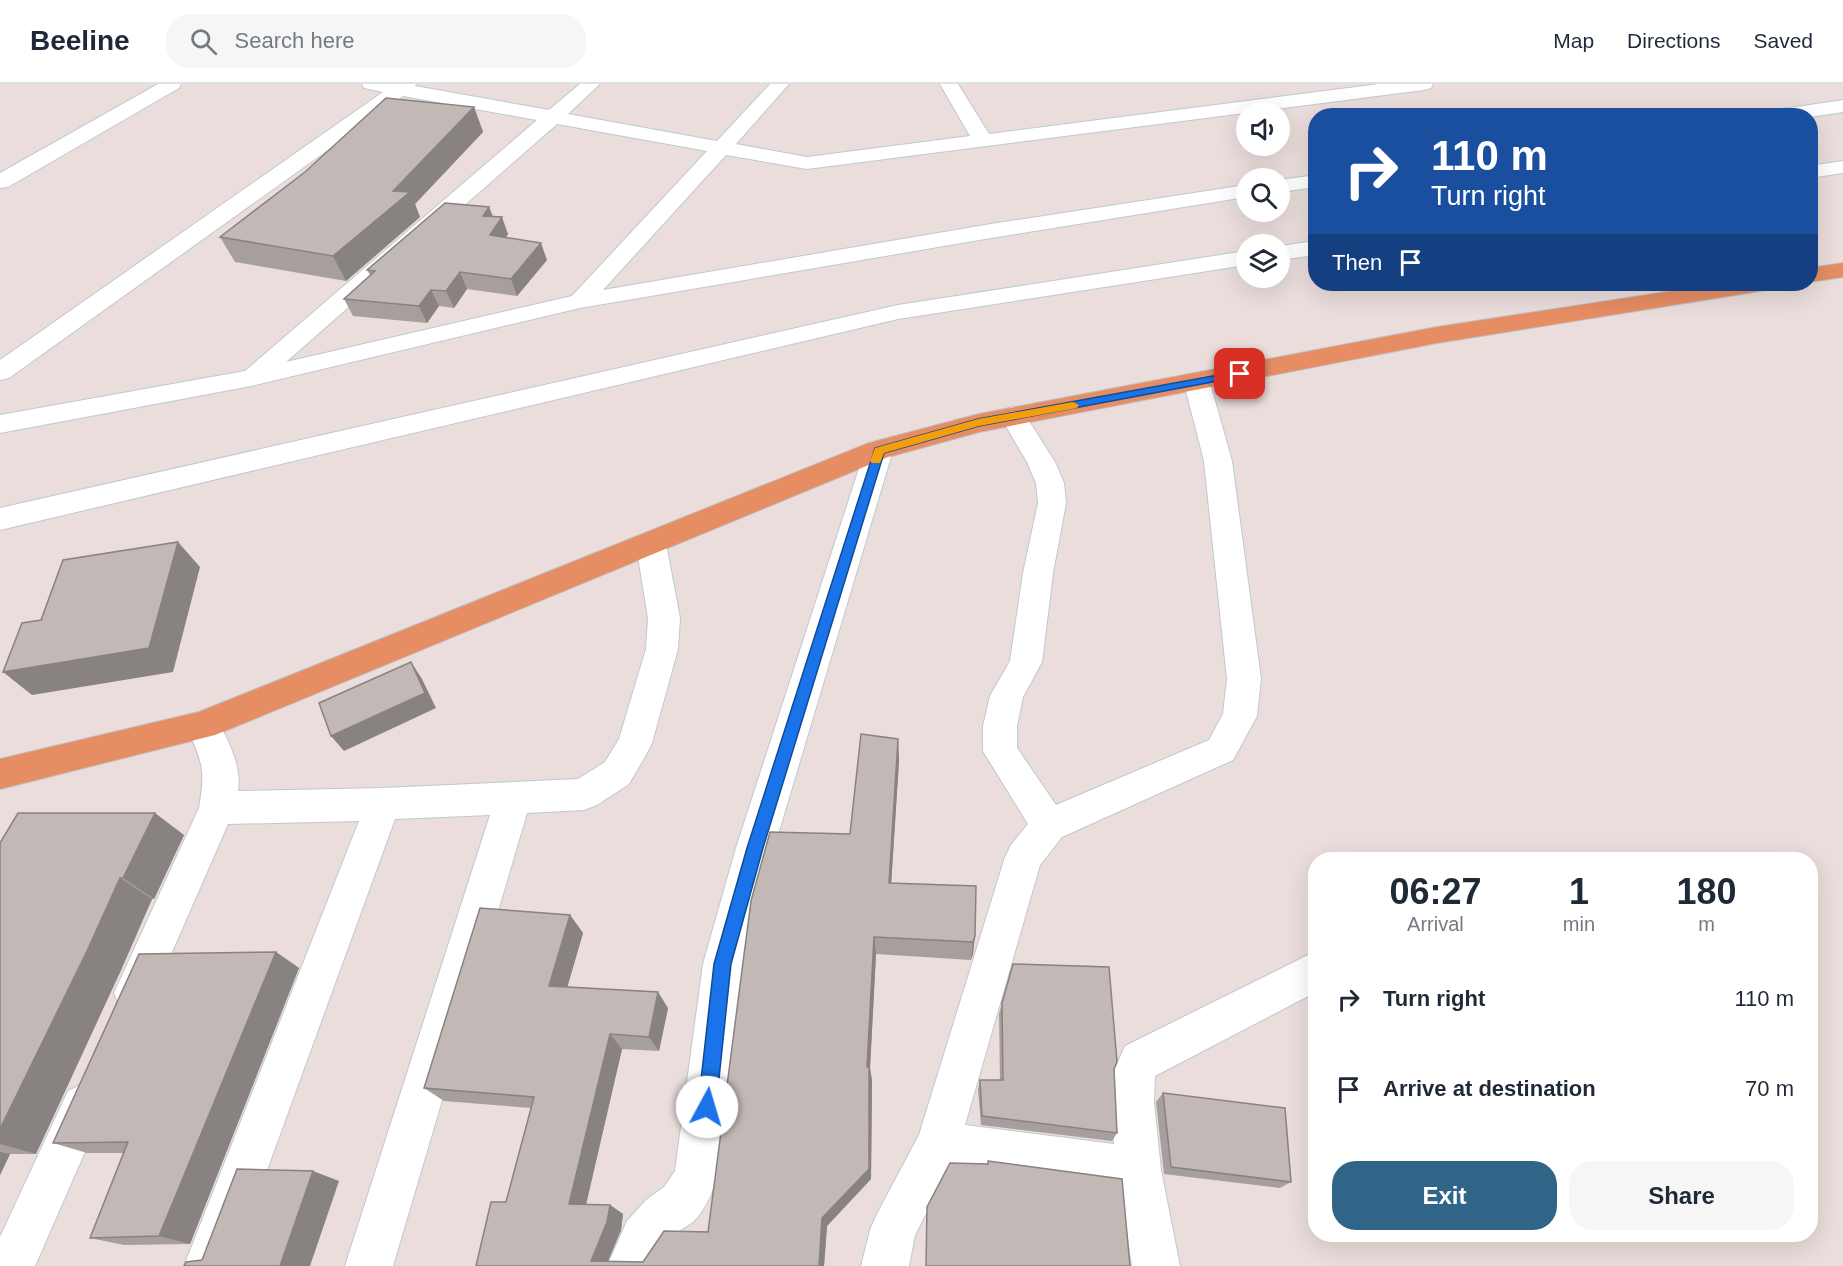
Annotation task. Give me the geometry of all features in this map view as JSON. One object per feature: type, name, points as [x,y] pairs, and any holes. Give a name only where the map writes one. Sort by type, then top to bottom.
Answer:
[{"type":"main road","points":[[1818,274],[1843,270]]},
{"type":"main road","points":[[0,774],[203,725],[879,450],[978,423],[1197,383],[1437,335],[1716,291]]},
{"type":"street","points":[[371,84],[404,87],[552,117],[807,163],[1424,84]]},
{"type":"street","points":[[251,378],[591,84]]},
{"type":"street","points":[[580,302],[780,84]]},
{"type":"street","points":[[950,84],[983,141]]},
{"type":"street","points":[[0,182],[160,85]]},
{"type":"street","points":[[0,372],[404,87]]},
{"type":"street","points":[[1330,96],[1341,108]]},
{"type":"street","points":[[1818,110],[1843,106]]},
{"type":"street","points":[[1818,171],[1843,167]]},
{"type":"street","points":[[1290,185],[1308,182]]},
{"type":"street","points":[[0,424],[251,378],[580,302],[991,231],[1236,193]]},
{"type":"street","points":[[1290,252],[1308,249]]},
{"type":"street","points":[[0,519],[898,312],[1236,260]]},
{"type":"street","points":[[885,1266],[893,1230],[938,1143],[1024,857],[1049,825],[1221,750],[1240,716],[1244,680],[1218,461],[1197,383]]},
{"type":"street","points":[[1014,416],[1041,462],[1050,483],[1052,503],[1038,573],[1026,662],[1007,696],[1000,726],[1000,751],[1049,825]]},
{"type":"street","points":[[631,1266],[643,1237],[662,1216],[680,1203],[695,1180],[701,1154],[723,964],[755,848],[879,450]]},
{"type":"street","points":[[217,808],[383,804],[584,794],[616,773],[635,743],[662,649],[664,618],[651,544]]},
{"type":"street","points":[[119,1026],[217,808],[222,778],[218,759],[203,725]]},
{"type":"street","points":[[369,1266],[513,798]]},
{"type":"street","points":[[208,1266],[383,804]]},
{"type":"street","points":[[1156,1266],[1138,1170],[1132,1102],[1132,1078],[1140,1061],[1308,974]]},
{"type":"street","points":[[11,1266],[100,1069]]},
{"type":"street","points":[[938,1143],[1138,1170]]},
{"type":"building","points":[[386,98],[474,107],[393,191],[410,192],[333,256],[220,237],[305,172]]},
{"type":"building","points":[[445,203],[489,207],[483,216],[502,217],[490,235],[541,243],[511,279],[460,272],[446,291],[431,290],[419,306],[344,299],[375,271],[367,270]]},
{"type":"building","points":[[178,542],[149,648],[3,672],[22,623],[41,620],[63,560]]},
{"type":"building","points":[[411,662],[425,693],[331,736],[319,703]]},
{"type":"building","points":[[861,734],[898,739],[889,883],[976,886],[975,936],[973,942],[874,937],[867,1067],[869,1067],[869,1169],[822,1218],[819,1266],[476,1266],[491,1202],[506,1202],[534,1097],[424,1088],[480,908],[570,915],[549,986],[658,992],[649,1037],[610,1034],[569,1204],[610,1205],[607,1222],[591,1261],[643,1262],[664,1231],[708,1232],[751,901],[770,832],[850,834]]},
{"type":"building","points":[[18,813],[155,813],[123,878],[120,878],[0,1129],[0,843]]},
{"type":"building","points":[[276,952],[159,1236],[90,1238],[128,1142],[53,1143],[139,954]]},
{"type":"building","points":[[1013,964],[1109,967],[1117,1062],[1114,1069],[1117,1133],[982,1116],[980,1080],[1003,1080],[1002,1003]]},
{"type":"building","points":[[1163,1093],[1285,1108],[1291,1182],[1171,1167]]},
{"type":"building","points":[[988,1161],[1122,1179],[1130,1266],[926,1266],[927,1207],[950,1163],[988,1164]]},
{"type":"building","points":[[237,1169],[313,1171],[280,1266],[184,1266],[186,1262],[202,1260]]},
{"type":"slow traffic","points":[[876,461],[879,450],[978,423],[1073,405]]},
{"type":"route","points":[[707,1107],[723,964],[755,848],[879,450],[978,423],[1240,374]]}]
